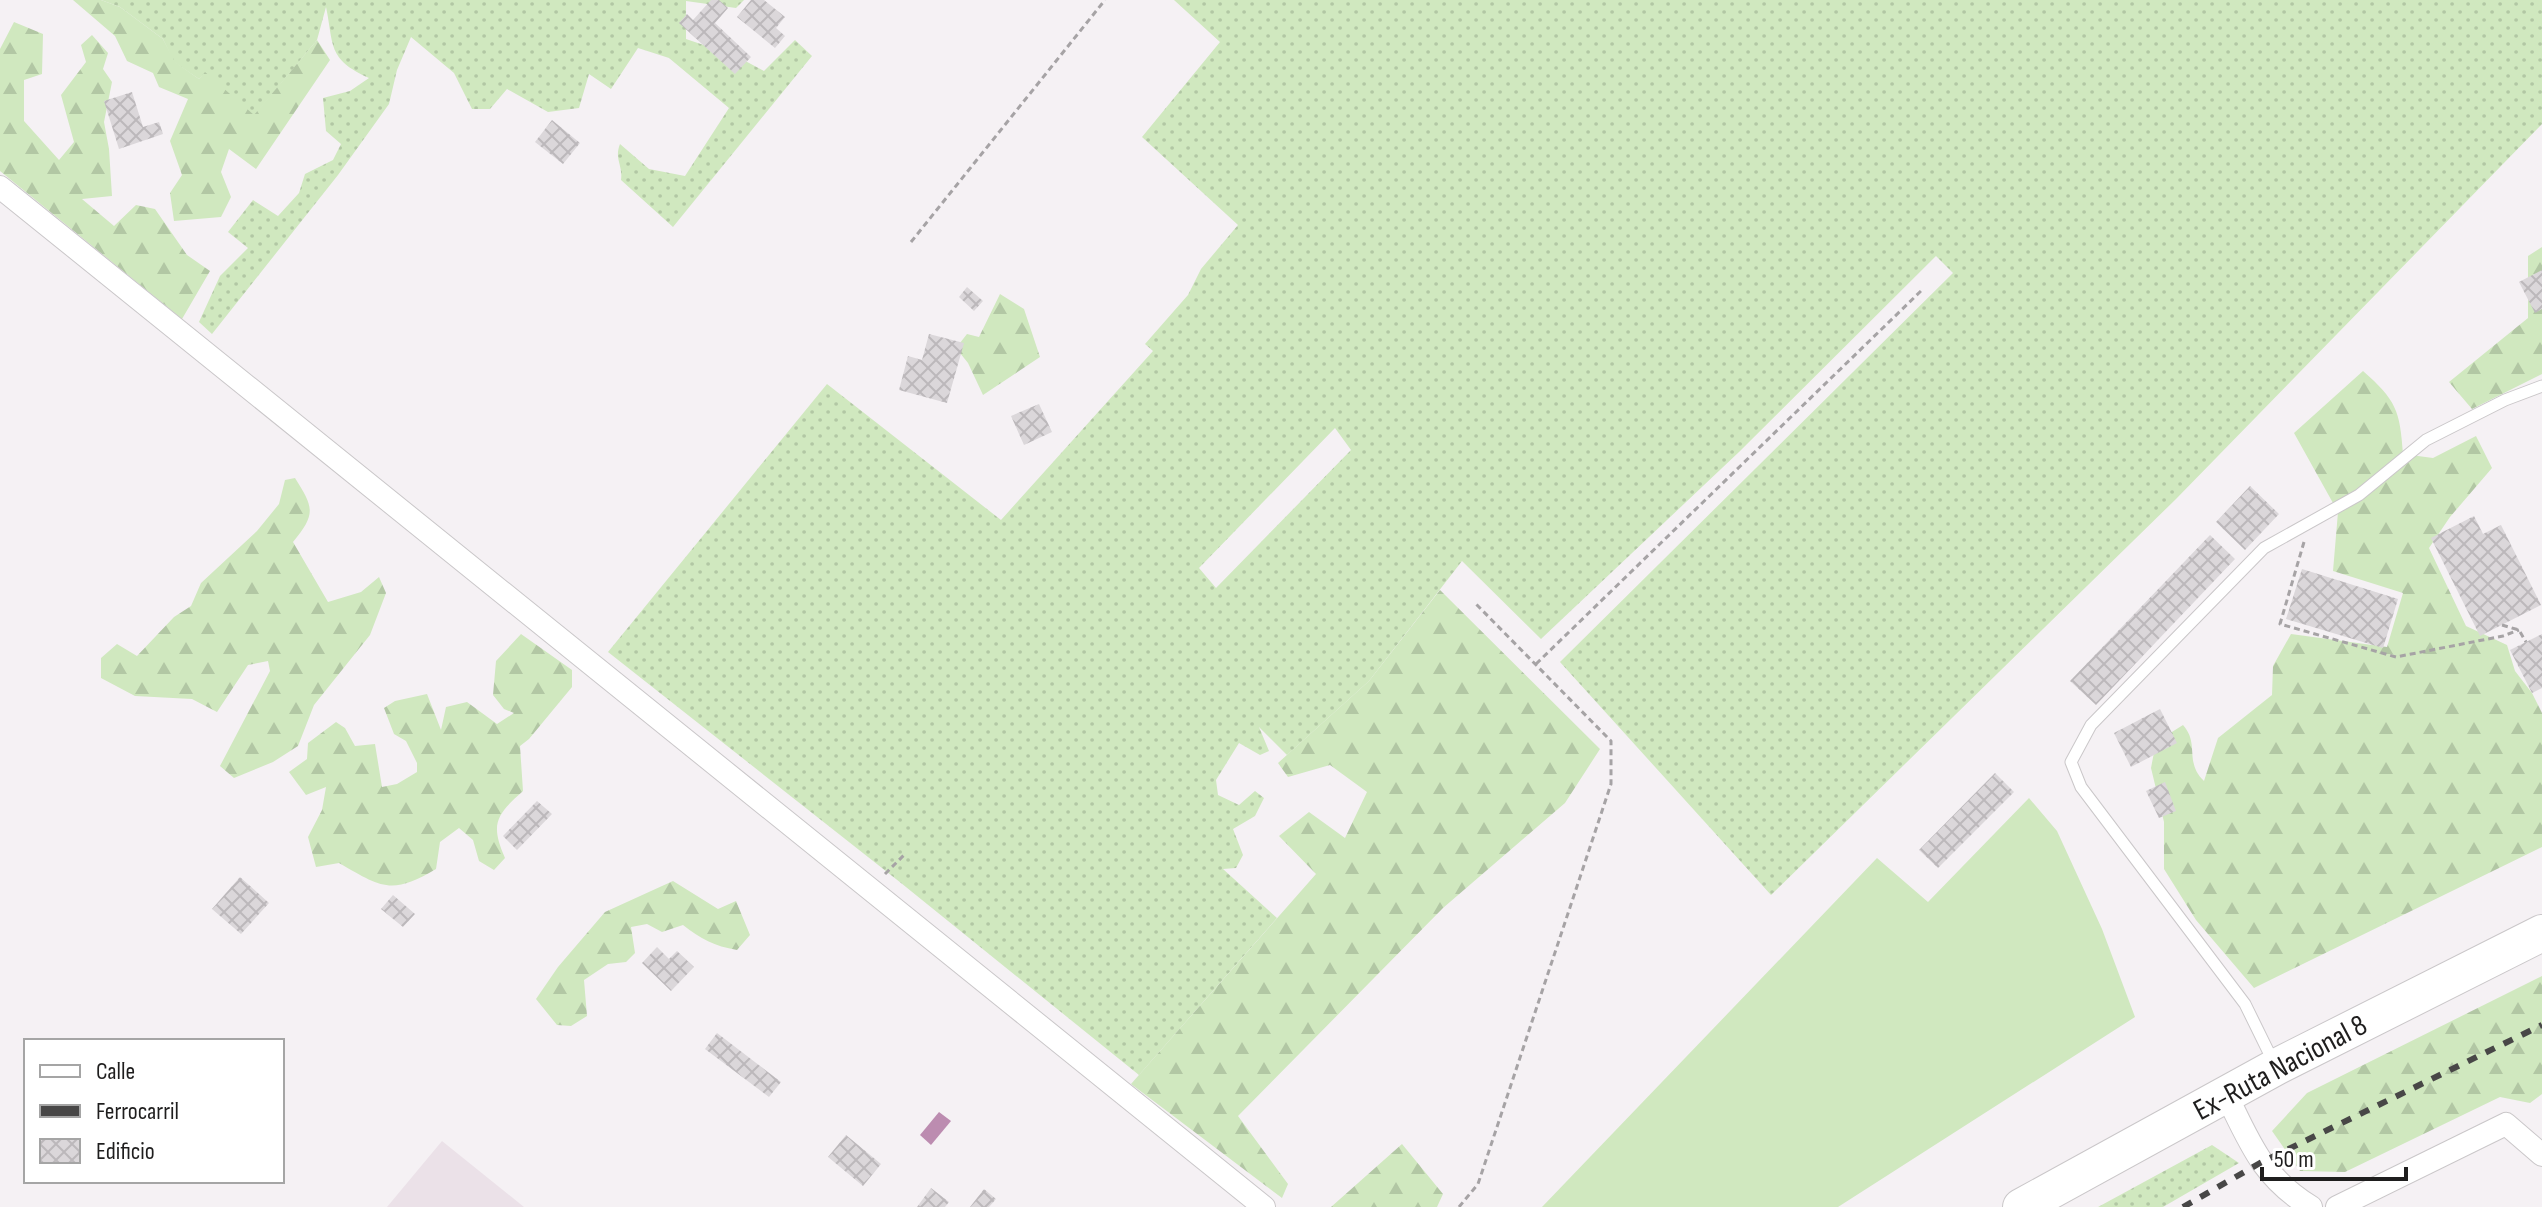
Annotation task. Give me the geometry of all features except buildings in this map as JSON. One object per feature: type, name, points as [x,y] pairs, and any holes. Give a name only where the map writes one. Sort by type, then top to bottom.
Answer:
[{"type":"main road","name":"Ex-Ruta Nacional 8","points":[[2021,1207],[2276,1067],[2542,933]]},
{"type":"street","points":[[0,187],[1264,1207]]},
{"type":"street","points":[[2226,1094],[2260,1163],[2287,1192],[2311,1207]]},
{"type":"street","points":[[2337,1207],[2506,1124],[2542,1155]]},
{"type":"lane","points":[[2276,1067],[2245,1004],[2081,787],[2071,762],[2091,725],[2264,548],[2359,495],[2426,440],[2505,400],[2542,386]]},
{"type":"path","points":[[911,242],[1105,0]]},
{"type":"path","points":[[1536,664],[1922,290]]},
{"type":"path","points":[[2308,525],[2280,624],[2396,657],[2503,636],[2519,630]]},
{"type":"path","points":[[1459,1207],[1478,1184],[1611,784],[1611,741],[1474,602]]},
{"type":"path","points":[[2502,625],[2519,630],[2526,642]]},
{"type":"path","points":[[871,888],[904,855]]},
{"type":"shaded area","points":[[939,1112],[951,1121],[931,1145],[920,1135]]},
{"type":"shaded area","points":[[442,1141],[524,1207],[387,1207]]},
{"type":"green space","points":[[73,0],[101,0],[120,7],[163,39],[175,62],[199,79],[205,72],[254,115],[317,40],[330,60],[256,169],[229,149],[221,172],[231,197],[221,217],[174,221],[170,193],[182,175],[170,141],[188,99],[159,87],[153,73],[127,61],[115,36]]},
{"type":"green space","points":[[101,0],[744,0],[736,8],[686,1],[686,39],[736,56],[764,71],[795,40],[812,56],[673,227],[621,180],[620,144],[649,169],[685,176],[729,108],[669,58],[638,48],[611,89],[589,74],[579,108],[548,112],[507,89],[490,109],[472,109],[454,73],[411,37],[397,70],[389,104],[338,175],[212,334],[199,322],[220,276],[248,248],[228,232],[253,200],[278,216],[299,193],[305,174],[333,160],[341,144],[326,131],[323,98],[350,91],[369,78],[339,57],[332,41],[326,7],[317,40],[254,116],[205,73],[199,79],[174,62],[163,39],[120,7]]},
{"type":"green space","points":[[1174,0],[2542,0],[2542,124],[2176,499],[1771,895],[1560,662],[1953,273],[1936,256],[1739,452],[1541,639],[1462,561],[1369,681],[1287,755],[1259,727],[1269,751],[1260,755],[1239,743],[1216,780],[1218,795],[1239,805],[1255,791],[1264,798],[1255,816],[1233,829],[1243,855],[1236,868],[1223,869],[1277,918],[1139,1075],[608,652],[827,384],[1001,520],[1153,351],[1145,344],[1188,295],[1201,269],[1238,225],[1142,137],[1220,42]],"holes":[[[1335,428],[1351,450],[1216,588],[1199,568]]]},
{"type":"green space","points":[[14,22],[43,34],[42,74],[24,80],[24,121],[59,160],[74,142],[61,95],[86,62],[81,45],[92,35],[108,53],[103,69],[112,82],[104,122],[112,196],[82,199],[114,226],[136,205],[155,209],[187,255],[210,271],[182,319],[0,171],[0,49]]},
{"type":"green space","points":[[2542,247],[2542,374],[2472,409],[2449,382],[2528,318],[2528,256]]},
{"type":"green space","points":[[1000,294],[1024,309],[1040,357],[983,395],[968,363],[956,348],[967,334],[979,337]]},
{"type":"green space","points":[[2363,371],[2383,390],[2394,407],[2403,454],[2433,458],[2476,436],[2492,468],[2450,517],[2429,548],[2466,626],[2507,645],[2515,671],[2532,693],[2542,713],[2542,847],[2254,988],[2196,920],[2164,869],[2164,822],[2151,768],[2156,742],[2183,725],[2191,739],[2195,767],[2204,781],[2218,738],[2272,695],[2273,666],[2291,634],[2387,647],[2403,593],[2333,571],[2338,512],[2294,433]]},
{"type":"green space","points":[[295,478],[310,511],[306,524],[293,542],[328,602],[361,592],[379,577],[386,593],[370,635],[314,705],[298,746],[273,762],[234,778],[220,766],[270,671],[268,661],[248,665],[217,712],[192,699],[135,696],[101,678],[101,658],[117,644],[137,656],[174,617],[191,606],[201,583],[257,531],[279,504],[285,480]]},
{"type":"green space","points":[[1440,590],[1600,749],[1565,803],[1443,908],[1238,1116],[1288,1184],[1282,1198],[1131,1084],[1316,874],[1279,836],[1309,812],[1345,838],[1367,792],[1330,765],[1288,777],[1278,763],[1369,681]]},
{"type":"green space","points":[[521,634],[572,670],[572,687],[520,746],[523,791],[501,814],[497,828],[505,858],[494,870],[479,861],[473,840],[459,828],[440,842],[436,869],[408,883],[376,883],[339,863],[316,867],[308,837],[322,810],[326,787],[306,795],[289,772],[307,759],[308,743],[336,722],[345,728],[355,746],[375,744],[382,787],[397,784],[417,772],[417,763],[406,741],[394,734],[384,708],[395,701],[427,694],[441,730],[446,707],[467,702],[497,724],[514,713],[504,709],[493,695],[496,661]]},
{"type":"green space","points":[[2029,798],[2057,831],[2102,929],[2135,1017],[1838,1207],[1542,1207],[1877,858],[1928,902]]},
{"type":"green space","points":[[673,881],[718,909],[736,901],[750,935],[737,950],[708,941],[683,925],[662,932],[647,924],[631,927],[635,953],[626,962],[608,964],[584,980],[587,1016],[571,1026],[557,1025],[536,999],[558,967],[605,912]]},
{"type":"green space","points":[[2542,976],[2542,1094],[2530,1103],[2500,1097],[2345,1172],[2300,1171],[2272,1131],[2307,1093]]},
{"type":"green space","points":[[1402,1144],[1443,1194],[1437,1207],[1331,1207]]},
{"type":"green space","points":[[2212,1145],[2239,1163],[2163,1207],[2098,1207]]},
{"type":"railway","points":[[2183,1207],[2260,1163],[2542,1025]]}]
